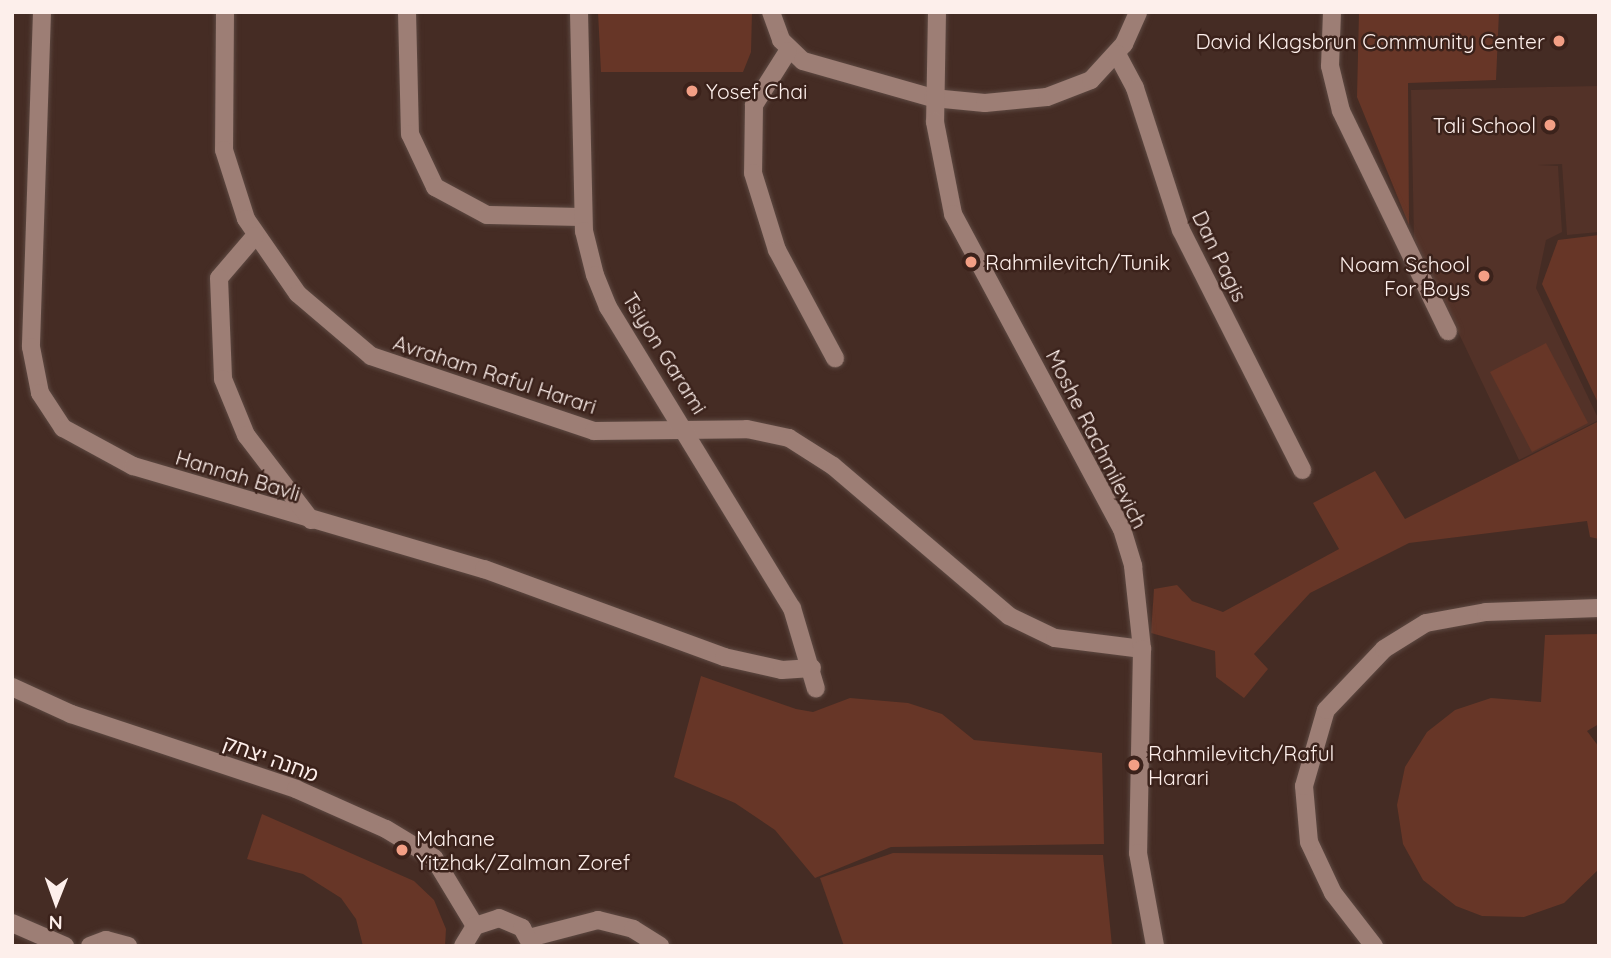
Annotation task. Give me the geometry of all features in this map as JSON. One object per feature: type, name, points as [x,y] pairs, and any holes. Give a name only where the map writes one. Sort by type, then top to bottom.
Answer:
[{"type":"street","name":"Hannah Bavli","points":[[42,12],[32,347],[48,411],[81,442],[132,466],[484,569],[724,657],[782,670],[811,668]]},
{"type":"street","name":"Avraham Raful Harari","points":[[225,12],[225,150],[255,236],[298,294],[371,356],[594,431],[688,433],[747,429],[789,438],[833,466],[1009,617],[1055,638],[1142,649]]},
{"type":"street","points":[[407,12],[410,134],[435,187],[499,218],[583,218]]},
{"type":"street","name":"Tsiyon Garami","points":[[579,12],[583,218],[608,307],[688,433],[792,608],[816,689]]},
{"type":"street","points":[[771,12],[788,51],[803,61],[933,98],[985,103],[1047,97],[1091,80],[1116,54],[1138,12]]},
{"type":"street","name":"Moshe Rachmilevich","points":[[937,12],[933,98],[941,170],[961,232],[1122,529],[1142,649],[1138,853],[1155,946]]},
{"type":"street","points":[[1332,12],[1329,66],[1341,111],[1448,331]]},
{"type":"street","points":[[788,51],[754,105],[753,173],[778,250],[835,358]]},
{"type":"street","name":"Dan Pagis","points":[[1116,54],[1135,88],[1181,230],[1303,470]]},
{"type":"street","points":[[255,236],[219,278],[223,379],[246,435],[311,520]]},
{"type":"street","points":[[1374,946],[1333,893],[1309,842],[1304,786],[1326,710],[1364,666],[1426,623],[1486,612],[1599,608]]},
{"type":"street","name":"מחנה יצחק","points":[[12,687],[71,714],[296,789],[386,829],[434,858],[475,926]]},
{"type":"street","points":[[463,946],[475,926],[511,921],[531,942],[598,920],[633,929],[660,946]]},
{"type":"street","points":[[12,923],[65,946]]},
{"type":"street","points":[[90,946],[106,940],[128,946]]},
{"type":"shaded area","points":[[598,12],[752,12],[751,52],[743,72],[601,72]]},
{"type":"shaded area","points":[[1359,12],[1499,12],[1496,80],[1408,83],[1409,225],[1357,97]]},
{"type":"shaded area","name":"Noam School For Boys","points":[[1599,86],[1599,232],[1567,235],[1562,164],[1537,165],[1558,166],[1562,232],[1546,240],[1536,288],[1599,420],[1519,460],[1414,239],[1411,90]]},
{"type":"shaded area","points":[[1599,235],[1599,405],[1542,284],[1558,240]]},
{"type":"shaded area","points":[[1546,343],[1588,423],[1532,452],[1490,372]]},
{"type":"shaded area","points":[[1599,421],[1599,539],[1590,537],[1587,521],[1409,543],[1310,593],[1254,654],[1268,669],[1244,698],[1216,677],[1215,651],[1151,633],[1154,589],[1177,585],[1192,601],[1223,612],[1339,549],[1313,503],[1375,471],[1405,519]]},
{"type":"shaded area","points":[[1599,634],[1599,724],[1587,731],[1599,747],[1599,869],[1564,903],[1524,917],[1482,916],[1456,906],[1423,880],[1403,844],[1397,805],[1405,767],[1427,732],[1455,710],[1491,698],[1541,702],[1545,635]]},
{"type":"shaded area","points":[[701,676],[796,709],[813,712],[850,698],[908,703],[942,714],[974,740],[1102,753],[1104,844],[891,847],[815,878],[775,830],[735,803],[674,777]]},
{"type":"shaded area","points":[[262,814],[414,881],[434,900],[446,929],[445,946],[363,946],[356,919],[341,898],[303,874],[247,859]]},
{"type":"shaded area","points":[[893,853],[1103,855],[1112,946],[844,946],[820,878]]},
{"type":"place","name":"David Klagsbrun Community Center","points":[[1559,41]]},
{"type":"place","name":"Yosef Chai","points":[[692,91]]},
{"type":"place","name":"Tali School","points":[[1550,125]]},
{"type":"place","name":"Rahmilevitch/Tunik","points":[[971,262]]},
{"type":"place","name":"Noam School For Boys","points":[[1484,276]]},
{"type":"place","name":"Rahmilevitch/Raful Harari","points":[[1134,765]]},
{"type":"place","name":"Mahane Yitzhak/Zalman Zoref","points":[[402,850]]}]
